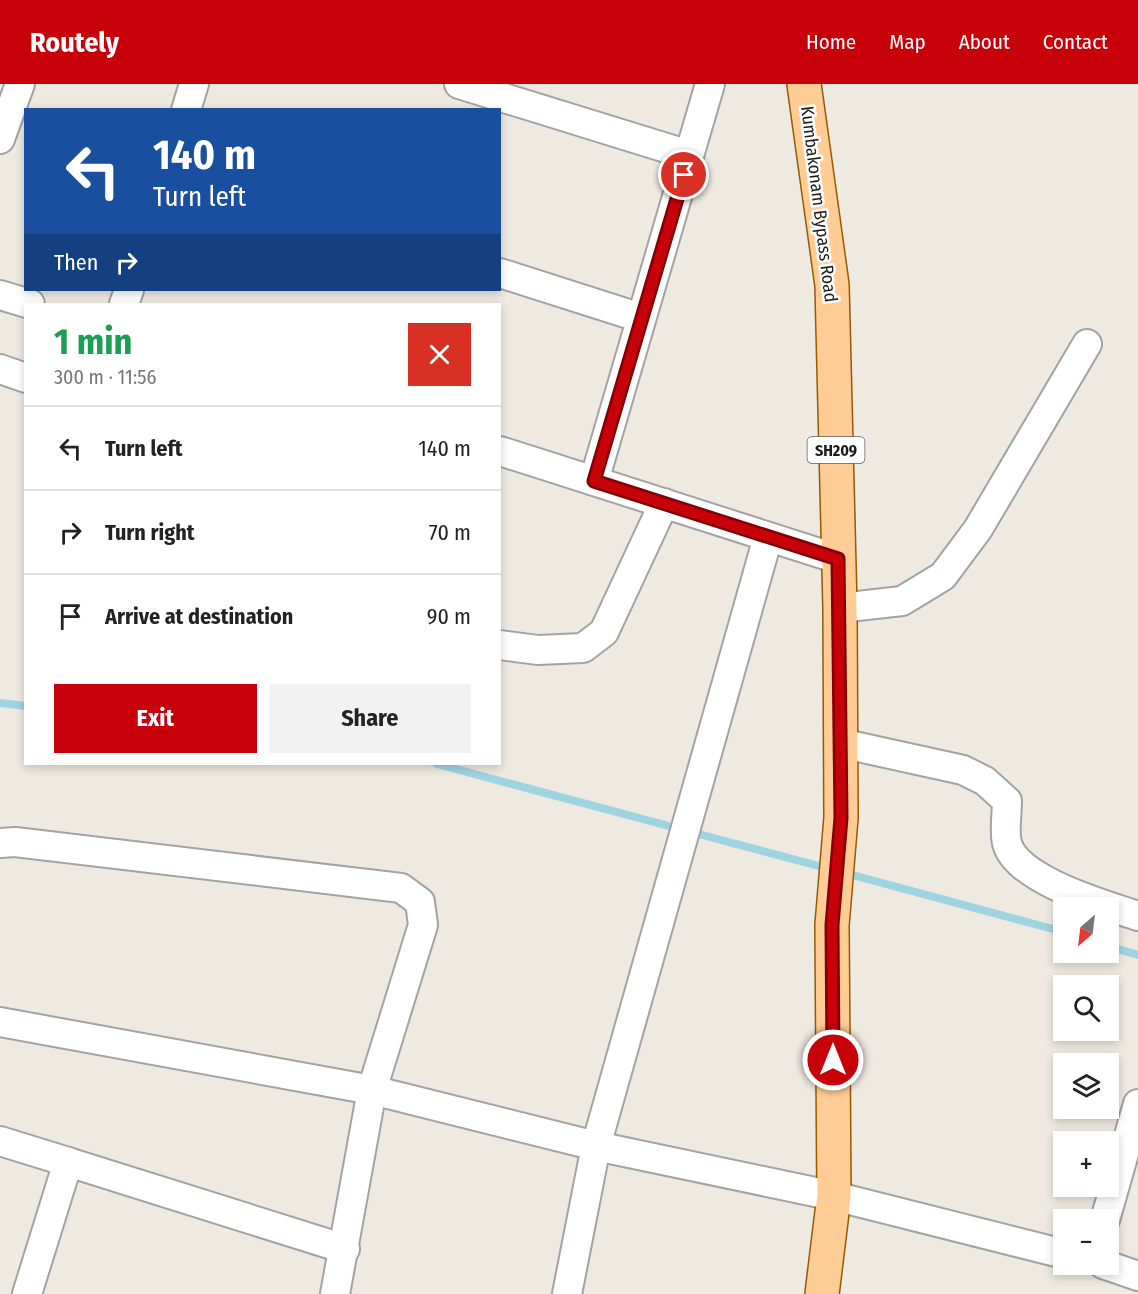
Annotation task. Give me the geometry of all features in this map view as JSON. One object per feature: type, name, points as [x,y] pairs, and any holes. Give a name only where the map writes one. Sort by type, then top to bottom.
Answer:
[{"type":"main road","name":"Kumbakonam Bypass Road","points":[[804,84],[832,285],[840,608],[841,818],[832,925],[834,1196],[822,1294]]},
{"type":"street","points":[[8,124],[20,84]]},
{"type":"street","points":[[187,108],[194,84]]},
{"type":"street","points":[[459,84],[690,154]]},
{"type":"street","points":[[594,481],[710,84]]},
{"type":"street","points":[[501,273],[641,318]]},
{"type":"street","points":[[0,295],[27,303]]},
{"type":"street","points":[[840,608],[902,601],[943,576],[978,529],[1087,344]]},
{"type":"street","points":[[0,369],[24,377]]},
{"type":"street","points":[[501,451],[838,559]]},
{"type":"street","points":[[501,645],[538,650],[583,648],[604,632],[664,503]]},
{"type":"street","points":[[567,1294],[596,1146],[768,537]]},
{"type":"street","points":[[840,743],[963,770],[986,781],[1007,801],[1007,844],[1027,871],[1081,898],[1138,916]]},
{"type":"street","points":[[0,843],[15,842],[401,888],[420,902],[423,925],[372,1090],[345,1249],[335,1294]]},
{"type":"street","points":[[0,1022],[372,1090],[596,1146],[834,1196],[1053,1251]]},
{"type":"street","points":[[1108,1209],[1138,1104]]},
{"type":"street","points":[[0,1141],[345,1249]]},
{"type":"street","points":[[27,1294],[68,1162]]},
{"type":"street","points":[[1119,1269],[1138,1276]]},
{"type":"waterway","points":[[0,703],[24,706]]},
{"type":"waterway","points":[[441,765],[680,829]]},
{"type":"waterway","points":[[691,832],[830,869]]},
{"type":"waterway","points":[[845,873],[1053,929]]},
{"type":"waterway","points":[[1119,949],[1138,955]]},
{"type":"route","points":[[684,175],[594,481],[838,559],[841,818],[832,925],[833,1060]]}]
